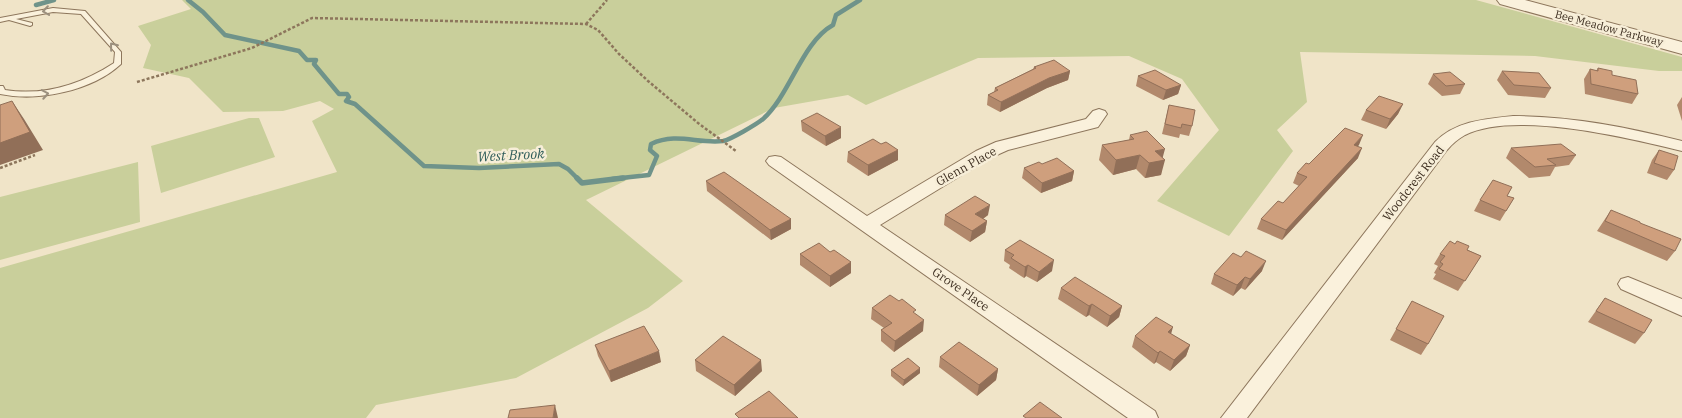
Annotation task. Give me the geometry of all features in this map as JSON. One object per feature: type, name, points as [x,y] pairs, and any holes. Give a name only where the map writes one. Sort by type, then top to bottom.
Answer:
[{"type":"street","name":"Bee Meadow Parkway","points":[[1506,0],[1682,48]]},
{"type":"street","name":"Glenn Place","points":[[867,224],[982,155],[1002,146],[1092,123],[1100,114]]},
{"type":"street","name":"Woodcrest Road","points":[[1232,418],[1435,153],[1451,136],[1468,128],[1491,123],[1538,122],[1606,130],[1682,146]]},
{"type":"street","name":"Grove Place","points":[[775,161],[1146,418]]},
{"type":"street","points":[[1628,284],[1682,308]]},
{"type":"lane","points":[[0,88],[3,92],[20,96],[46,94],[96,78],[117,64],[118,52],[83,12],[53,10],[9,20]]},
{"type":"lane","points":[[0,20],[30,24]]},
{"type":"lane","points":[[69,78],[74,86]]},
{"type":"path","points":[[586,24],[607,0]]},
{"type":"path","points":[[136,82],[252,48],[312,18],[586,24],[598,30],[626,60],[698,123],[736,151]]},
{"type":"path","points":[[0,168],[35,156]]},
{"type":"green space","points":[[182,0],[1476,0],[1682,57],[1682,71],[1659,71],[1535,56],[1300,52],[1307,102],[1277,130],[1293,151],[1229,236],[1157,201],[1219,130],[1182,79],[1129,56],[978,58],[866,105],[848,95],[774,108],[586,200],[683,281],[648,308],[516,378],[376,405],[366,418],[0,418],[0,268],[337,172],[312,121],[334,109],[320,101],[283,111],[223,112],[189,78],[143,68],[151,45],[138,26],[191,9]]},
{"type":"green space","points":[[249,118],[259,118],[275,157],[161,193],[151,146]]},
{"type":"green space","points":[[138,162],[140,222],[0,260],[0,197]]},
{"type":"building","points":[[1054,60],[1070,71],[1049,78],[1001,102],[988,95],[998,90],[995,88],[1036,68],[1034,67]]},
{"type":"building","points":[[1598,68],[1612,71],[1612,75],[1636,80],[1638,94],[1591,84],[1590,69],[1598,71]]},
{"type":"building","points":[[1155,70],[1181,85],[1166,90],[1138,76]]},
{"type":"building","points":[[1502,71],[1539,73],[1551,88],[1514,85]]},
{"type":"building","points":[[1450,72],[1465,84],[1446,86],[1433,74]]},
{"type":"building","points":[[1379,96],[1403,104],[1390,119],[1366,110]]},
{"type":"building","points":[[12,101],[30,132],[0,143],[0,105]]},
{"type":"building","points":[[1169,105],[1195,110],[1192,126],[1182,124],[1181,128],[1165,124]]},
{"type":"building","points":[[817,113],[841,127],[825,136],[801,121]]},
{"type":"building","points":[[1345,128],[1363,135],[1354,145],[1362,148],[1286,230],[1261,219],[1278,201],[1283,203],[1307,177],[1297,173],[1306,163],[1309,164]]},
{"type":"building","points":[[1147,131],[1165,149],[1155,151],[1165,160],[1149,163],[1140,155],[1116,160],[1102,145],[1134,139],[1130,135]]},
{"type":"building","points":[[873,139],[881,144],[886,142],[898,150],[868,165],[848,152]]},
{"type":"building","points":[[1561,144],[1576,155],[1547,159],[1556,165],[1535,167],[1511,148]]},
{"type":"building","points":[[1659,150],[1678,156],[1674,170],[1654,163]]},
{"type":"building","points":[[1057,158],[1074,171],[1042,183],[1024,168],[1039,162],[1042,164]]},
{"type":"building","points":[[724,172],[791,219],[770,230],[706,181]]},
{"type":"building","points":[[1493,180],[1512,187],[1507,196],[1514,198],[1506,211],[1480,200]]},
{"type":"building","points":[[975,196],[990,205],[975,214],[987,221],[972,231],[945,215]]},
{"type":"building","points":[[1611,210],[1681,239],[1675,251],[1605,221]]},
{"type":"building","points":[[1020,240],[1054,260],[1039,272],[1028,265],[1025,267],[1011,258],[1014,255],[1005,250]]},
{"type":"building","points":[[1450,241],[1455,244],[1457,241],[1469,246],[1467,250],[1481,256],[1465,281],[1439,269],[1443,264],[1440,262],[1445,256],[1440,254]]},
{"type":"building","points":[[819,243],[830,252],[834,250],[851,262],[830,276],[800,254]]},
{"type":"building","points":[[1246,251],[1266,261],[1250,279],[1245,277],[1237,285],[1214,274],[1233,253],[1241,257]]},
{"type":"building","points":[[1075,277],[1122,306],[1110,316],[1092,304],[1089,306],[1061,288]]},
{"type":"building","points":[[890,295],[899,301],[902,299],[916,310],[913,312],[924,320],[895,341],[881,330],[892,323],[872,308]]},
{"type":"building","points":[[1605,298],[1652,320],[1644,333],[1596,311]]},
{"type":"building","points":[[1412,301],[1444,316],[1428,344],[1396,329]]},
{"type":"building","points":[[1156,317],[1173,327],[1168,332],[1190,345],[1174,360],[1160,351],[1158,353],[1135,336]]},
{"type":"building","points":[[644,326],[659,351],[609,371],[595,345]]},
{"type":"building","points":[[723,336],[761,360],[734,385],[695,360]]},
{"type":"building","points":[[959,342],[998,369],[979,385],[940,357]]},
{"type":"building","points":[[908,358],[920,368],[904,380],[891,370]]},
{"type":"building","points":[[769,391],[798,418],[739,418],[735,414]]},
{"type":"building","points":[[1040,402],[1062,418],[1026,418],[1023,416]]},
{"type":"building","points":[[555,405],[553,418],[508,418],[510,410]]},
{"type":"waterway","name":"West Brook","points":[[36,5],[54,0]]},
{"type":"waterway","name":"West Brook","points":[[188,0],[203,12],[225,35],[299,51],[307,60],[316,60],[314,64],[339,94],[347,94],[349,97],[346,101],[355,104],[424,166],[479,168],[559,164],[568,169],[582,183],[623,178]]},
{"type":"waterway","name":"West Brook","points":[[612,179],[649,175],[657,156],[650,150],[651,144],[670,139],[723,141],[763,119],[781,97],[813,43],[833,25],[836,15],[860,0]]}]
